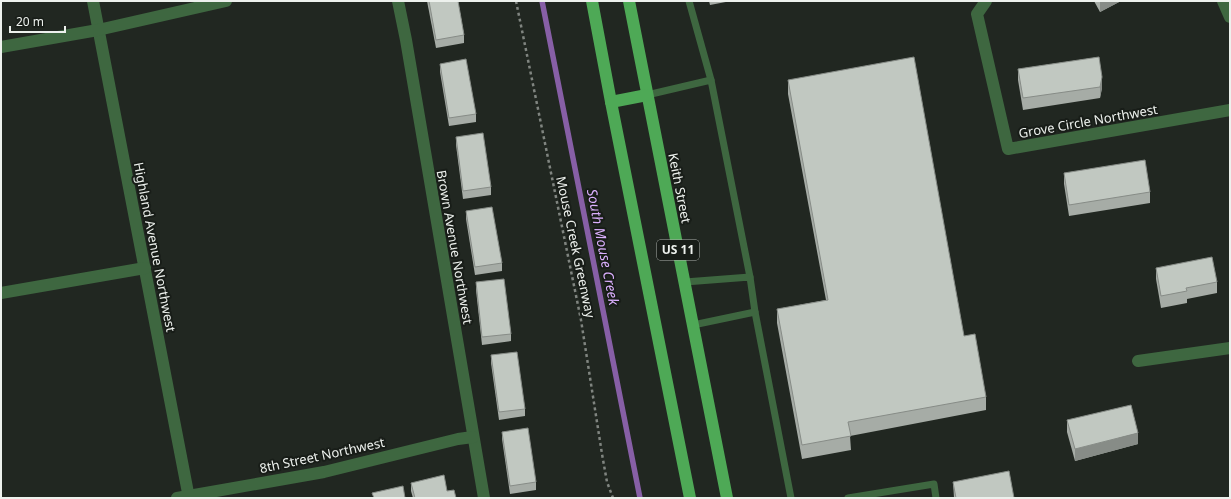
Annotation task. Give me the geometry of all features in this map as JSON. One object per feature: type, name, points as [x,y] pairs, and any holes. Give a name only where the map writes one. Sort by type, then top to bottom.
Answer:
[{"type":"main road","name":"US 11","points":[[592,1],[690,498]]},
{"type":"main road","name":"Keith Street","points":[[629,1],[727,498]]},
{"type":"main road","points":[[611,102],[647,94]]},
{"type":"street","name":"Highland Avenue Northwest","points":[[93,1],[145,268],[185,497]]},
{"type":"street","points":[[1,47],[98,30],[226,1]]},
{"type":"street","name":"Brown Avenue Northwest","points":[[398,1],[484,498]]},
{"type":"street","name":"Grove Circle Northwest","points":[[986,1],[977,14],[1008,149],[1230,110]]},
{"type":"street","points":[[1223,1],[1230,17]]},
{"type":"street","points":[[1,293],[145,268]]},
{"type":"street","points":[[1138,361],[1230,348]]},
{"type":"street","name":"8th Street Northwest","points":[[185,497],[324,472],[458,439],[473,437]]},
{"type":"lane","points":[[689,1],[712,80],[750,277],[754,312],[791,498]]},
{"type":"lane","points":[[647,94],[712,80]]},
{"type":"lane","points":[[685,282],[750,277]]},
{"type":"lane","points":[[693,325],[754,312]]},
{"type":"lane","points":[[848,498],[934,484],[936,498]]},
{"type":"path","name":"Mouse Creek Greenway","points":[[516,1],[581,320],[602,454],[613,498]]},
{"type":"building","points":[[429,1],[458,1],[464,35],[436,40]]},
{"type":"building","points":[[914,57],[964,336],[975,334],[986,397],[848,422],[851,436],[802,445],[777,309],[828,300],[788,80]]},
{"type":"building","points":[[1099,57],[1102,77],[1100,87],[1023,98],[1018,69]]},
{"type":"building","points":[[466,59],[476,114],[449,118],[440,64]]},
{"type":"building","points":[[483,133],[491,187],[463,191],[456,137]]},
{"type":"building","points":[[1145,160],[1150,192],[1069,205],[1064,173]]},
{"type":"building","points":[[492,207],[502,263],[475,267],[466,211]]},
{"type":"building","points":[[1212,257],[1217,282],[1186,288],[1187,291],[1161,296],[1156,268]]},
{"type":"building","points":[[504,279],[511,334],[482,337],[476,282]]},
{"type":"building","points":[[517,352],[525,409],[499,412],[491,355]]},
{"type":"building","points":[[1131,405],[1138,433],[1075,449],[1067,420]]},
{"type":"building","points":[[528,428],[536,482],[510,486],[502,432]]},
{"type":"building","points":[[1009,471],[1014,498],[956,498],[953,482]]},
{"type":"building","points":[[444,475],[447,491],[454,490],[456,498],[415,498],[411,483]]},
{"type":"building","points":[[403,486],[405,498],[374,498],[372,493]]},
{"type":"waterway","name":"South Mouse Creek","points":[[542,1],[640,498]]}]
